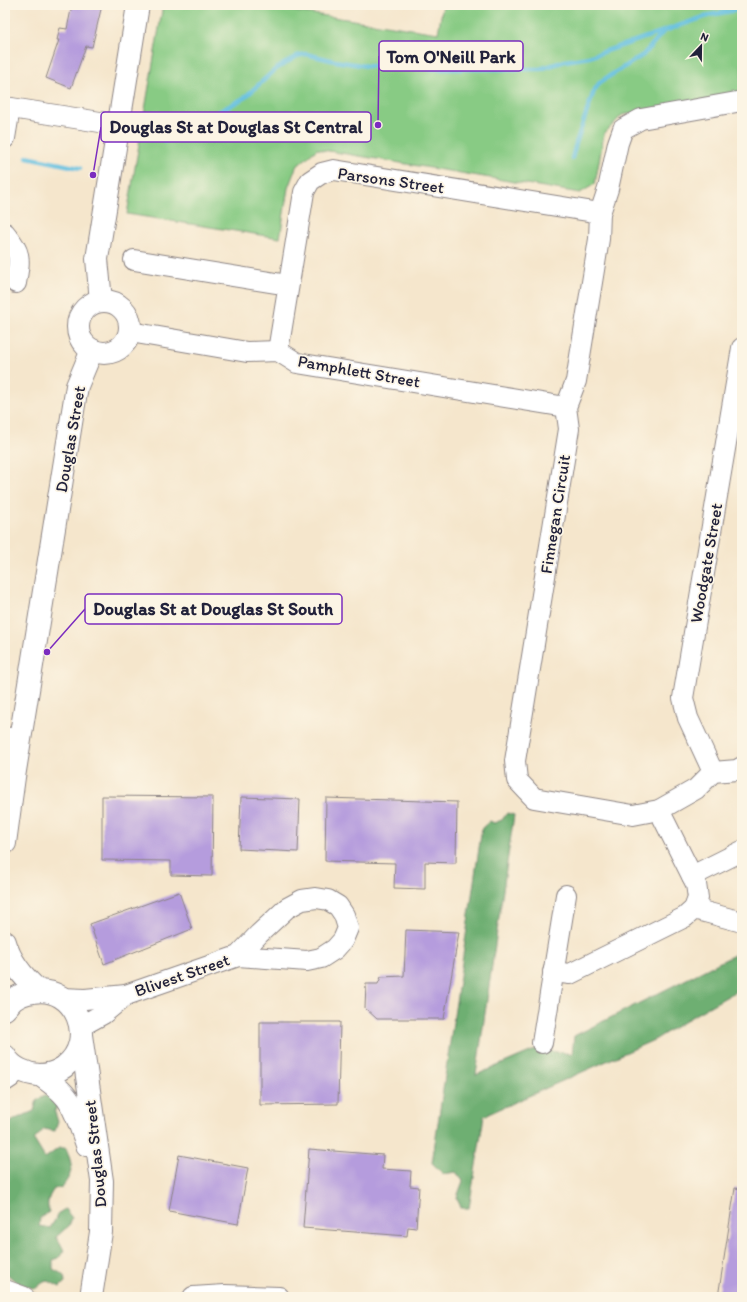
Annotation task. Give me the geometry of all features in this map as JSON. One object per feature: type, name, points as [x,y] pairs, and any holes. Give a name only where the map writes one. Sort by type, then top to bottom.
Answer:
[{"type":"main road","points":[[101,300],[97,259],[138,5]]},
{"type":"main road","points":[[101,300],[111,301],[124,309],[130,322],[130,332],[125,343],[115,351],[103,353],[92,350],[86,346],[79,335],[78,322],[88,305],[101,300]]},
{"type":"main road","name":"Douglas Street","points":[[5,843],[13,739],[77,386],[92,350]]},
{"type":"main road","points":[[5,942],[7,950],[22,975],[39,991]]},
{"type":"main road","points":[[5,1009],[14,999],[26,993],[39,991],[51,993],[62,998]]},
{"type":"main road","name":"Douglas Street","points":[[62,998],[78,1015],[102,1181],[101,1232],[91,1297]]},
{"type":"main road","points":[[9,1069],[40,1075],[51,1074],[60,1070],[69,1063],[75,1055],[80,1045],[81,1031]]},
{"type":"main road","name":"Douglas Street","points":[[40,1075],[55,1086],[68,1100],[79,1121],[87,1145],[92,1181],[92,1230],[79,1297]]},
{"type":"street","name":"Finnegan Circuit","points":[[713,772],[696,789],[659,810],[633,814],[534,798],[517,780],[515,761],[569,429],[566,407],[576,381],[599,239],[600,213],[608,188],[618,143],[623,129],[641,119],[742,101]]},
{"type":"street","points":[[5,138],[7,108],[119,125]]},
{"type":"street","name":"Parsons Street","points":[[278,351],[304,192],[310,181],[322,173],[334,170],[600,213]]},
{"type":"street","points":[[5,233],[17,250],[19,260],[16,283]]},
{"type":"street","points":[[134,260],[288,285]]},
{"type":"street","name":"Pamphlett Street","points":[[130,332],[247,352],[278,351],[297,363],[566,407]]},
{"type":"street","name":"Woodgate Street","points":[[713,772],[688,718],[684,708],[683,698],[742,348]]},
{"type":"street","points":[[713,772],[737,770],[742,767]]},
{"type":"street","points":[[554,972],[570,974],[685,917],[694,909],[698,898],[696,884],[659,810]]},
{"type":"street","points":[[692,876],[742,851]]},
{"type":"street","points":[[542,1043],[566,895]]},
{"type":"street","name":"Blivest Street","points":[[62,998],[85,999],[126,994],[238,956],[307,961],[321,958],[335,949],[343,940],[348,928],[344,915],[338,906],[328,900],[316,898],[302,900],[287,908],[238,956]]},
{"type":"street","points":[[694,909],[742,922]]},
{"type":"street","name":"Blivest Street","points":[[81,1031],[126,994]]},
{"type":"street","points":[[5,1290],[24,1297]]},
{"type":"street","points":[[193,1297],[225,1295],[279,1297]]},
{"type":"green space","points":[[163,5],[254,5],[438,33],[443,5],[742,5],[742,94],[622,115],[604,134],[595,184],[580,193],[317,149],[296,167],[288,188],[280,238],[127,214]]},
{"type":"green space","points":[[507,813],[514,815],[476,1075],[537,1049],[572,1054],[574,1036],[742,951],[742,988],[656,1039],[484,1116],[469,1208],[461,1208],[457,1197],[463,1181],[456,1172],[443,1174],[432,1163],[482,828],[490,821],[494,823],[502,820]]},
{"type":"green space","points":[[45,1096],[55,1100],[57,1104],[55,1112],[58,1122],[55,1131],[44,1129],[34,1140],[45,1158],[59,1148],[66,1148],[71,1169],[66,1182],[62,1187],[54,1189],[48,1199],[49,1212],[40,1218],[39,1226],[50,1228],[60,1212],[65,1209],[72,1218],[69,1226],[56,1237],[64,1250],[59,1258],[53,1260],[53,1269],[64,1275],[65,1282],[60,1287],[47,1281],[35,1289],[16,1282],[5,1272],[5,1120],[11,1123],[13,1120],[34,1111],[37,1100]]},
{"type":"building","points":[[72,5],[102,5],[92,47],[86,46],[71,88],[46,78],[59,40],[57,40],[60,28],[67,29]]},
{"type":"building","points":[[102,796],[213,797],[212,876],[171,875],[171,861],[102,860]]},
{"type":"building","points":[[241,797],[300,799],[298,852],[239,849]]},
{"type":"building","points":[[326,798],[457,802],[456,863],[425,862],[425,889],[394,888],[395,863],[325,861]]},
{"type":"building","points":[[179,892],[192,929],[104,964],[90,924]]},
{"type":"building","points":[[406,930],[459,932],[444,1019],[377,1019],[365,1008],[366,984],[378,984],[381,977],[404,976]]},
{"type":"building","points":[[260,1022],[340,1022],[338,1104],[260,1105]]},
{"type":"building","points":[[309,1149],[383,1155],[382,1169],[411,1171],[410,1186],[419,1187],[416,1228],[408,1227],[407,1236],[303,1228]]},
{"type":"building","points":[[179,1155],[248,1168],[238,1224],[169,1211]]},
{"type":"building","points":[[735,1188],[742,1189],[742,1297],[718,1297]]},
{"type":"waterway","points":[[165,141],[244,98],[276,69],[297,56],[306,54],[335,61],[367,66],[438,69],[540,69],[565,61],[589,57],[710,15],[742,9]]},
{"type":"waterway","points":[[572,158],[594,91],[600,82],[643,55],[663,32]]},
{"type":"waterway","points":[[27,157],[80,168]]},
{"type":"place","name":"Tom O'Neill Park","points":[[378,125]]},
{"type":"place","name":"Douglas St at Douglas St Central","points":[[93,175]]},
{"type":"place","name":"Douglas St at Douglas St South","points":[[47,652]]}]
